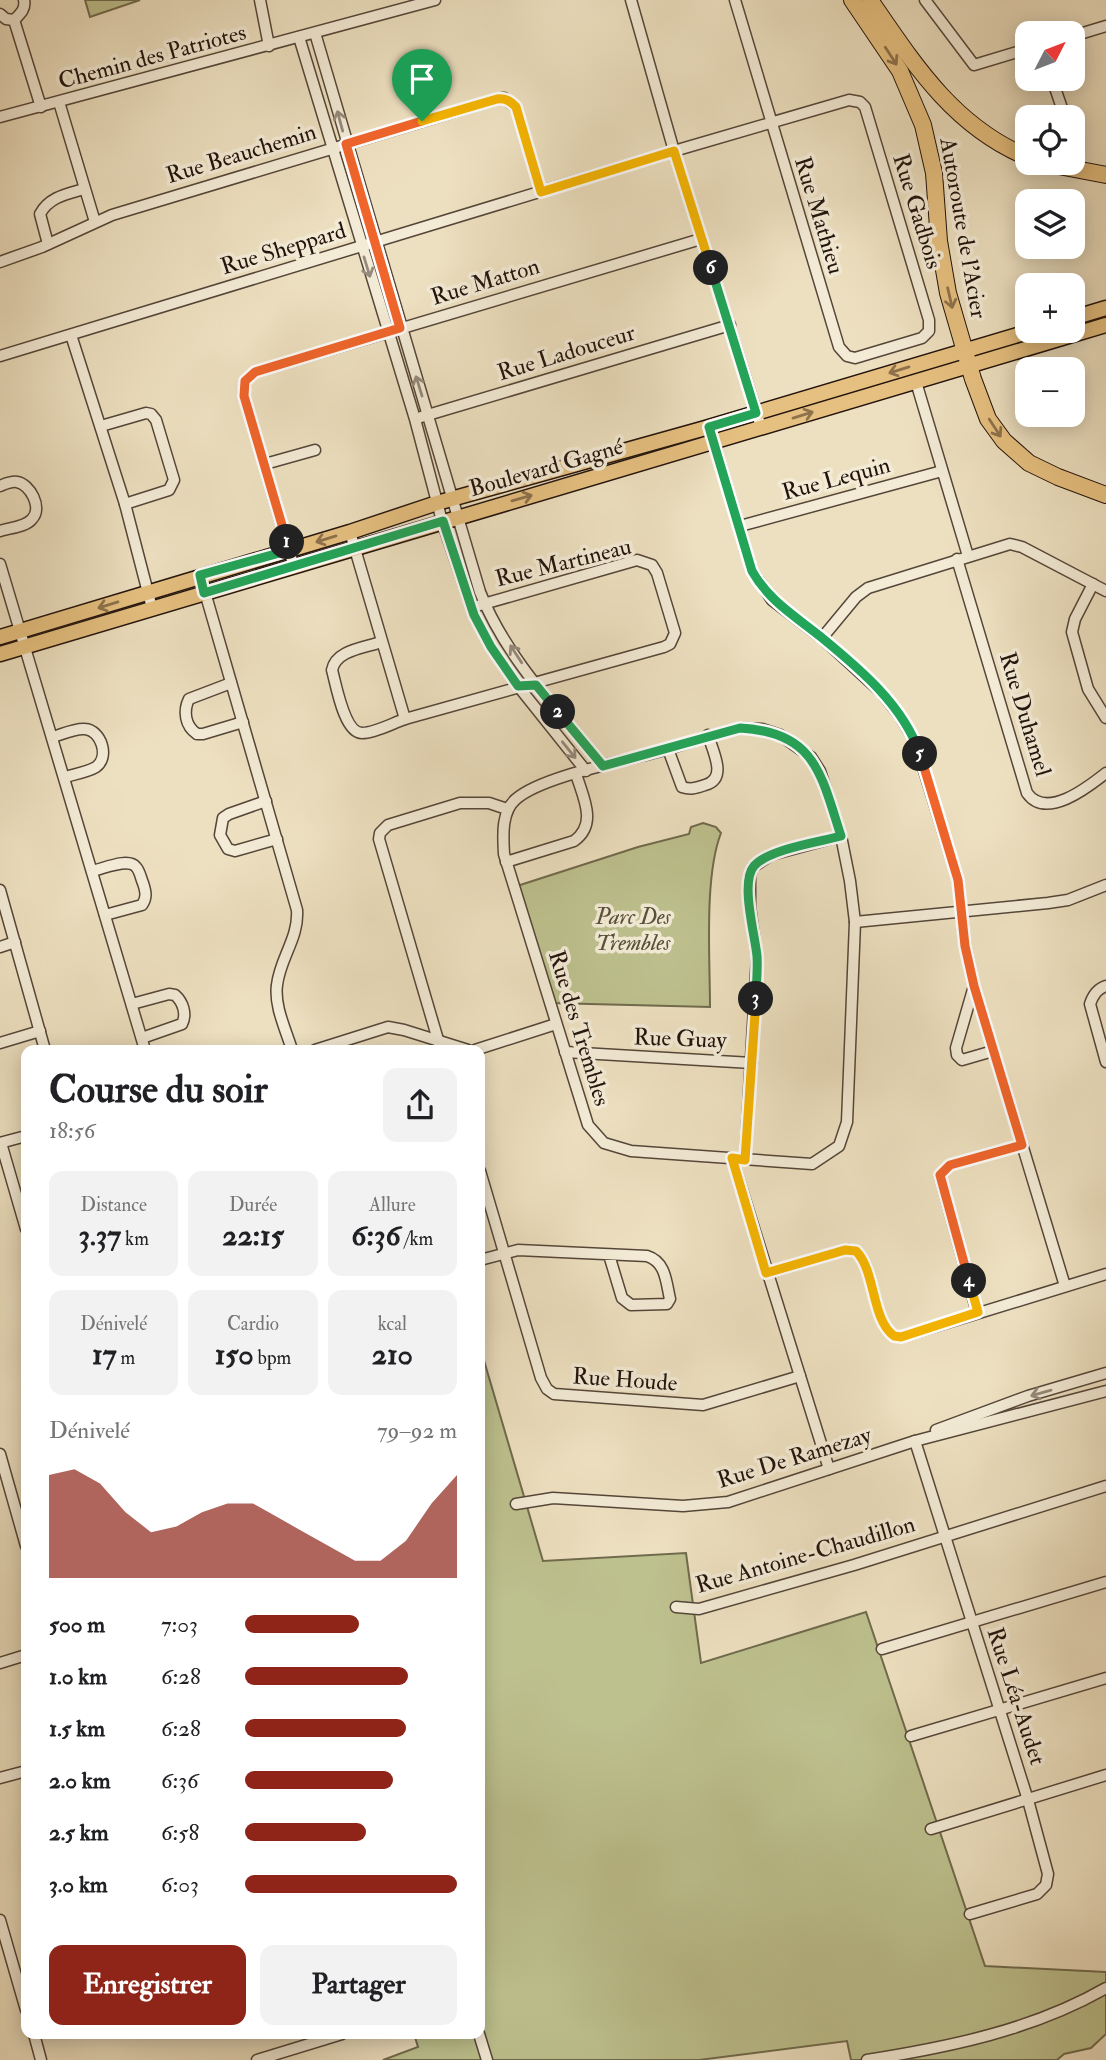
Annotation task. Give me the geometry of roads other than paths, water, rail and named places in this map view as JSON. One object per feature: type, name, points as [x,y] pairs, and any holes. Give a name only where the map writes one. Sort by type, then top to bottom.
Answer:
[{"type":"highway","name":"Autoroute de l'Acier","points":[[852,0],[900,71],[923,125],[934,173],[943,265],[966,358],[985,412],[1008,446],[1039,469],[1106,495]]},
{"type":"highway","name":"Autoroute de l'Acier","points":[[870,0],[914,62],[959,115],[986,136],[1015,152]]},
{"type":"highway","points":[[1085,171],[1106,175]]},
{"type":"main road","points":[[1085,314],[1106,308]]},
{"type":"main road","name":"Boulevard Gagné","points":[[0,638],[444,501],[756,413],[966,358],[1106,325]]},
{"type":"main road","name":"Boulevard Gagné","points":[[0,654],[916,382],[1015,338]]},
{"type":"street","points":[[0,14],[6,19],[14,20],[22,13],[24,0]]},
{"type":"street","points":[[260,0],[269,46]]},
{"type":"street","name":"Chemin des Patriotes","points":[[0,117],[435,0]]},
{"type":"street","points":[[631,0],[674,151],[761,427]]},
{"type":"street","name":"Rue Mathieu","points":[[735,0],[841,350],[847,356],[855,358],[922,338],[928,333]]},
{"type":"street","points":[[925,0],[974,65],[1015,53]]},
{"type":"street","points":[[14,20],[41,107]]},
{"type":"street","points":[[1085,32],[1106,26]]},
{"type":"street","points":[[315,33],[400,328],[428,415],[444,501]]},
{"type":"street","points":[[299,37],[360,246],[444,501],[471,608],[491,647],[581,772],[589,817],[579,837],[506,862]]},
{"type":"street","name":"Rue Beauchemin","points":[[5,260],[125,211],[504,98],[516,107],[541,192]]},
{"type":"street","name":"Rue Sheppard","points":[[0,356],[674,151],[849,100],[860,102]]},
{"type":"street","points":[[59,102],[94,222]]},
{"type":"street","name":"Rue Gadbois","points":[[860,102],[864,107],[929,320],[928,333]]},
{"type":"street","points":[[48,244],[40,214],[43,207],[55,198],[84,189]]},
{"type":"street","name":"Rue Matton","points":[[265,464],[244,396],[245,381],[255,372],[701,239]]},
{"type":"street","name":"Rue Ladouceur","points":[[415,419],[730,325]]},
{"type":"street","points":[[71,335],[125,505],[152,608]]},
{"type":"street","name":"Rue Duhamel","points":[[916,382],[943,471],[962,557],[1027,793],[1033,801],[1045,804],[1063,800],[1084,790],[1106,773]]},
{"type":"street","points":[[101,426],[146,413],[156,420],[174,480],[169,490],[125,505]]},
{"type":"street","points":[[709,427],[752,571],[761,587],[772,600],[822,638],[883,693],[915,741],[958,880],[974,986],[1065,1286]]},
{"type":"street","points":[[294,566],[265,464],[314,450]]},
{"type":"street","name":"Rue Lequin","points":[[740,526],[943,471]]},
{"type":"street","points":[[0,486],[12,482],[24,485],[33,496],[36,509],[33,519],[27,523],[0,531]]},
{"type":"street","points":[[449,519],[485,604],[536,685],[603,766]]},
{"type":"street","points":[[350,531],[405,719]]},
{"type":"street","points":[[822,638],[856,597],[868,589],[962,557],[1010,544],[1022,547],[1106,591]]},
{"type":"street","name":"Rue Martineau","points":[[471,608],[637,560],[652,565],[657,573],[675,632],[670,643],[536,685]]},
{"type":"street","points":[[0,564],[144,1045]]},
{"type":"street","points":[[200,575],[297,910],[296,930],[276,988],[291,1045]]},
{"type":"street","points":[[1093,583],[1075,619],[1072,632],[1088,689],[1106,719]]},
{"type":"street","points":[[381,642],[339,656],[332,670],[347,723],[353,730],[363,733],[518,686],[536,685]]},
{"type":"street","points":[[231,684],[192,696],[185,710],[189,726],[197,734],[203,734],[243,722]]},
{"type":"street","name":"Rue des Trembles","points":[[740,728],[762,729],[780,735],[811,757],[820,771],[841,836],[855,922],[847,1122],[839,1146],[812,1164],[631,1152],[604,1143],[588,1125],[506,862],[503,837],[507,809],[517,798],[534,789],[603,766],[740,728]]},
{"type":"street","points":[[53,737],[89,729],[101,742],[103,760],[97,766],[65,777]]},
{"type":"street","points":[[668,749],[682,787],[692,789],[711,784],[718,776],[718,769],[708,735]]},
{"type":"street","points":[[266,801],[223,818],[220,835],[228,849],[235,851],[277,839]]},
{"type":"street","points":[[440,1045],[379,838],[380,833],[388,825],[460,803],[489,803],[507,809]]},
{"type":"street","points":[[745,1160],[757,957],[748,883],[753,867],[771,855],[841,836]]},
{"type":"street","points":[[92,871],[132,864],[136,866],[144,887],[146,897],[142,905],[105,915]]},
{"type":"street","points":[[855,922],[1048,904],[1068,900],[1106,885]]},
{"type":"street","points":[[0,890],[44,1045]]},
{"type":"street","points":[[0,947],[15,942]]},
{"type":"street","points":[[974,986],[956,1048],[957,1055],[962,1060],[993,1051]]},
{"type":"street","points":[[1106,986],[1093,995],[1090,1004],[1106,1062]]},
{"type":"street","points":[[132,1004],[169,994],[175,995],[182,1004],[185,1015],[182,1024],[142,1038]]},
{"type":"street","points":[[485,1047],[556,1024]]},
{"type":"street","points":[[330,1045],[388,1027],[404,1030],[438,1045]]},
{"type":"street","points":[[0,1043],[40,1031]]},
{"type":"street","name":"Rue Guay","points":[[565,1052],[752,1063]]},
{"type":"street","points":[[21,1137],[1,1143],[21,1212]]},
{"type":"street","points":[[978,1312],[940,1175],[950,1165],[1022,1145]]},
{"type":"street","points":[[732,1158],[829,1469]]},
{"type":"street","name":"Rue Houde","points":[[485,1187],[541,1378],[547,1389],[554,1394],[561,1397],[703,1405],[800,1376]]},
{"type":"street","points":[[485,1258],[518,1250],[647,1256],[659,1262],[670,1299],[667,1304],[626,1303],[622,1298],[609,1255]]},
{"type":"street","points":[[766,1273],[845,1250],[856,1251],[863,1261],[885,1327],[894,1336],[901,1337],[1106,1274]]},
{"type":"street","points":[[1103,1374],[1106,1391]]},
{"type":"street","name":"Rue De Ramezay","points":[[915,1441],[950,1424],[1028,1396],[1103,1374]]},
{"type":"street","name":"Rue De Ramezay","points":[[516,1504],[553,1498],[683,1506],[728,1502],[915,1441],[1106,1391]]},
{"type":"street","name":"Rue Léa-Audet","points":[[915,1441],[1028,1800],[1048,1874],[1046,1885],[1037,1894],[970,1914]]},
{"type":"street","points":[[0,1454],[21,1528]]},
{"type":"street","name":"Rue Antoine-Chaudillon","points":[[676,1607],[699,1609],[1106,1486]]},
{"type":"street","points":[[882,1648],[1106,1582]]},
{"type":"street","points":[[0,1662],[21,1656]]},
{"type":"street","points":[[911,1736],[1106,1678]]},
{"type":"street","points":[[0,1778],[21,1772]]},
{"type":"street","points":[[931,1829],[1106,1775]]},
{"type":"street","points":[[0,1920],[5,1956],[21,1997]]},
{"type":"street","points":[[867,2060],[920,2052],[1000,2033],[1075,2005],[1106,1988]]},
{"type":"street","points":[[35,2039],[41,2060]]},
{"type":"street","points":[[257,2060],[326,2039]]},
{"type":"street","points":[[481,2039],[487,2060]]},
{"type":"park label","name":"Parc Des Trembles","points":[[633,929]]}]
